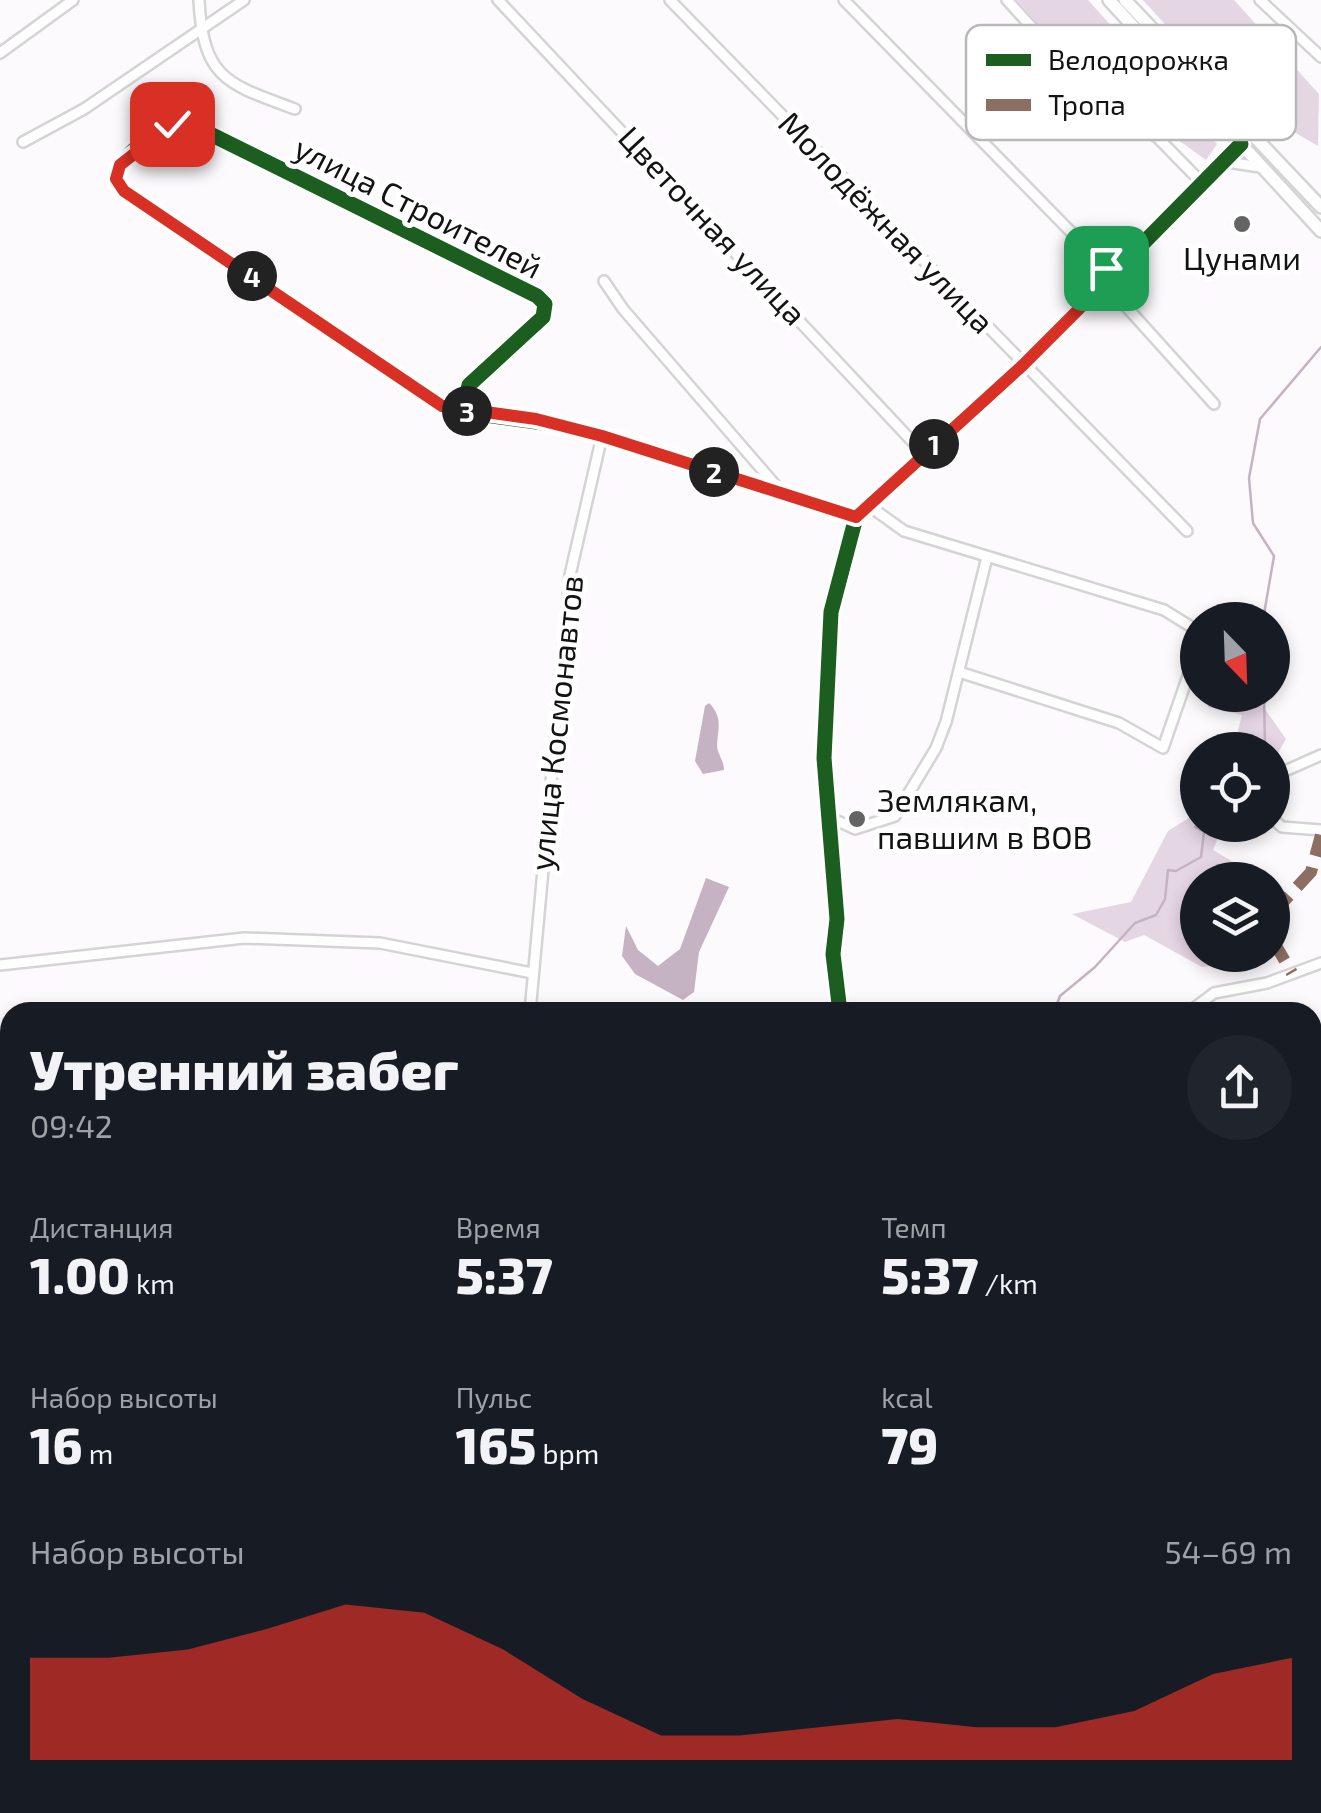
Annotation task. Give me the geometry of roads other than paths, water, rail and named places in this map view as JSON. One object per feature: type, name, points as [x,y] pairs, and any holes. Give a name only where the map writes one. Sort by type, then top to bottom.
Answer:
[{"type":"main road","points":[[1108,0],[1131,25]]},
{"type":"main road","points":[[1126,0],[1150,25]]},
{"type":"main road","points":[[1238,140],[1321,231]]},
{"type":"main road","points":[[1242,144],[1246,140]]},
{"type":"main road","points":[[1259,140],[1321,206]]},
{"type":"street","points":[[0,53],[73,0]]},
{"type":"street","points":[[199,0],[200,30],[214,68],[224,80],[295,109]]},
{"type":"street","points":[[22,142],[84,109],[244,0]]},
{"type":"street","name":"Цветочная улица","points":[[498,0],[924,454]]},
{"type":"street","name":"Молодёжная улица","points":[[670,0],[1188,531]]},
{"type":"street","points":[[844,0],[966,128]]},
{"type":"street","points":[[1007,0],[1030,25]]},
{"type":"street","points":[[1260,0],[1287,25]]},
{"type":"street","points":[[1296,34],[1321,57]]},
{"type":"street","name":"улица Строителей","points":[[188,123],[537,296],[544,304],[543,317],[469,385],[462,411],[442,406],[124,191],[115,173],[140,147],[172,124],[188,123]]},
{"type":"street","points":[[977,140],[1109,279],[1214,404]]},
{"type":"street","points":[[1161,140],[1203,184]]},
{"type":"street","points":[[1224,162],[1227,140]]},
{"type":"street","points":[[839,1002],[833,954],[837,919],[824,758],[831,612],[856,517],[1023,365],[1242,144]]},
{"type":"street","points":[[1224,162],[1247,161],[1264,168]]},
{"type":"street","points":[[604,281],[623,310],[784,494]]},
{"type":"street","points":[[462,411],[536,419],[602,436],[856,517]]},
{"type":"street","name":"улица Космонавтов","points":[[531,1002],[570,574],[602,436]]},
{"type":"street","points":[[868,506],[904,531],[1164,610],[1180,620]]},
{"type":"street","points":[[829,818],[854,829],[896,816],[936,748],[987,557]]},
{"type":"street","points":[[959,672],[1120,723],[1162,748],[1180,698]]},
{"type":"street","points":[[1290,768],[1321,755]]},
{"type":"street","points":[[1290,828],[1321,830]]},
{"type":"street","points":[[0,965],[244,938],[380,943],[532,973]]},
{"type":"street","points":[[1202,1002],[1214,993],[1267,983],[1321,962]]},
{"type":"waterway","points":[[1266,602],[1274,556],[1253,523],[1249,478],[1260,419],[1321,347]]},
{"type":"waterway","points":[[1264,712],[1265,732]]},
{"type":"waterway","points":[[1058,1002],[1135,923],[1156,915],[1165,899],[1168,870],[1176,871],[1201,857],[1203,842]]},
{"type":"place","name":"Цунами","points":[[1242,224]]},
{"type":"place","name":"Землякам, павшим в ВОВ","points":[[857,819]]}]
